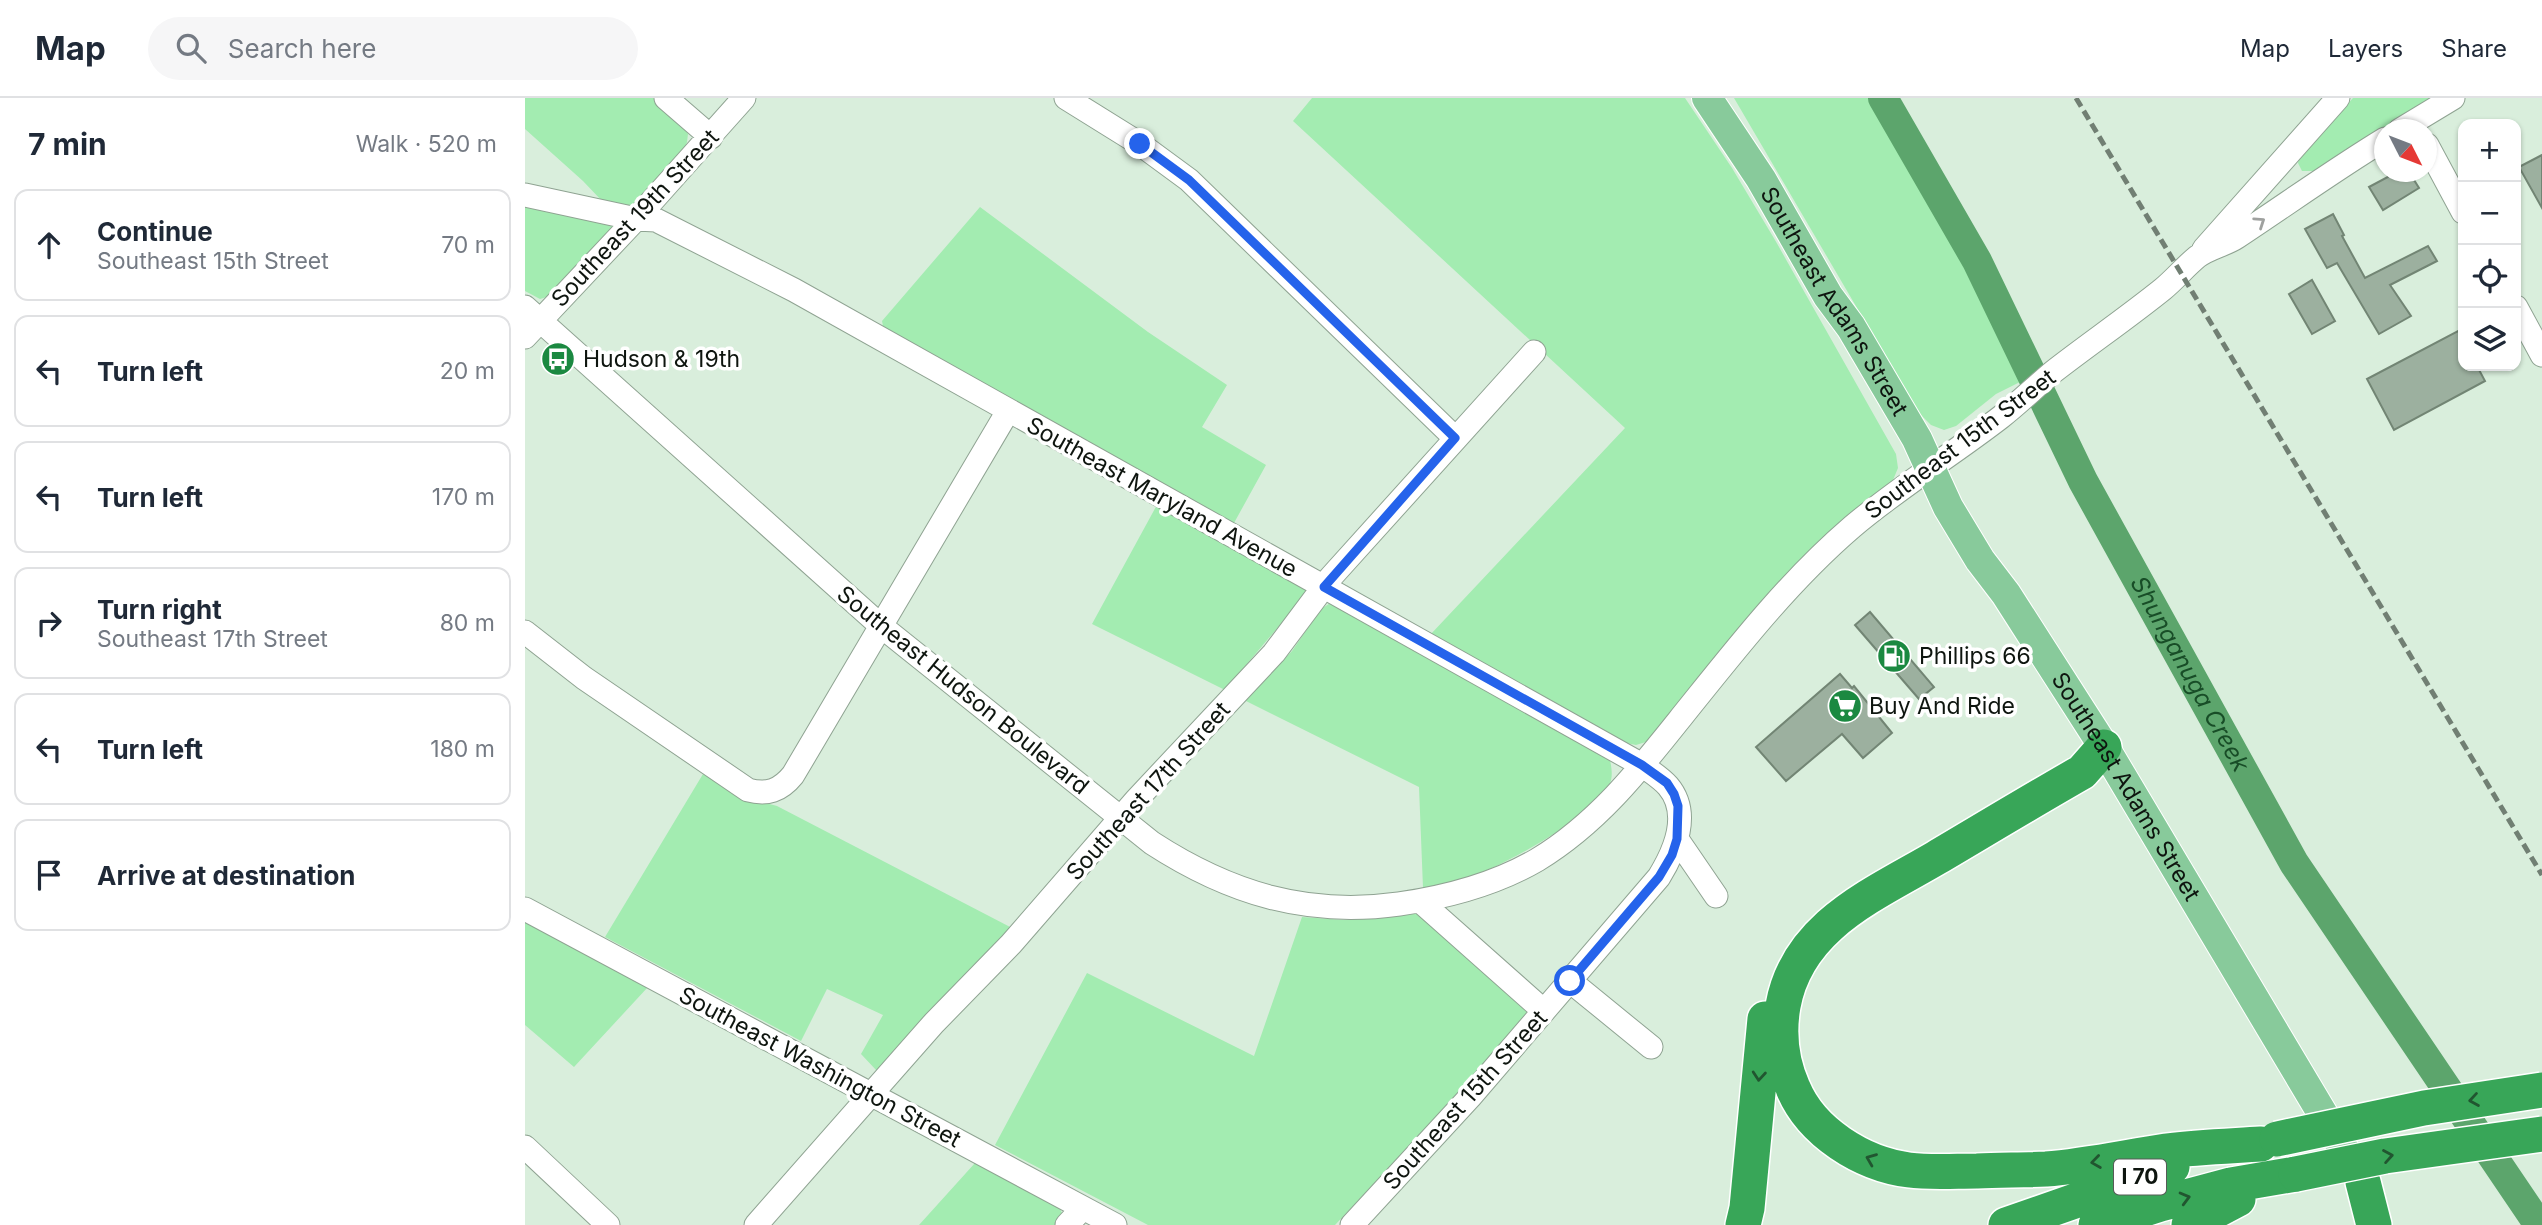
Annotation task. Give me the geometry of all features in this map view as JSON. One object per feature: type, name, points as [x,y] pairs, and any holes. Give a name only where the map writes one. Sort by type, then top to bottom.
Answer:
[{"type":"highway","points":[[2103,747],[2082,772],[1870,897],[1816,937],[1794,967],[1780,1024],[1786,1073],[1795,1095],[1808,1115],[1828,1134],[1866,1158],[1908,1170],[1930,1172],[2048,1169],[2169,1151],[2269,1142]]},
{"type":"highway","points":[[1743,1225],[1747,1208],[1763,1032],[1770,992],[1780,965],[1800,933],[1833,902],[2072,757],[2103,747]]},
{"type":"highway","name":"I 70","points":[[2006,1225],[2162,1170],[2269,1142],[2424,1108],[2542,1090]]},
{"type":"highway","name":"I 70","points":[[2096,1225],[2231,1185],[2385,1156],[2542,1134]]},
{"type":"highway","points":[[2189,1225],[2283,1177]]},
{"type":"highway","points":[[2363,1182],[2374,1225]]},
{"type":"main road","name":"Southeast Adams Street","points":[[1707,98],[1738,142],[1828,296],[1851,327],[1917,439],[1948,507],[1980,560],[2006,594],[2103,747],[2389,1225]]},
{"type":"street","points":[[666,98],[711,136]]},
{"type":"street","name":"Southeast 19th Street","points":[[530,321],[636,219],[744,98]]},
{"type":"street","points":[[1066,98],[1140,144],[1189,180],[1455,438]]},
{"type":"street","points":[[2200,254],[2338,98]]},
{"type":"street","points":[[2422,119],[2453,98]]},
{"type":"street","name":"Southeast 15th Street","points":[[1642,765],[1755,626],[1811,565],[1858,522],[1975,437],[2164,288],[2200,254],[2226,244],[2374,146]]},
{"type":"street","points":[[2437,164],[2458,203]]},
{"type":"street","points":[[2275,169],[2306,181],[2325,176]]},
{"type":"street","name":"Southeast Maryland Avenue","points":[[525,195],[636,219],[656,220],[794,290],[1642,765],[1667,783],[1674,794],[1678,806],[1677,839]]},
{"type":"street","points":[[2517,308],[2542,355]]},
{"type":"street","name":"Southeast Hudson Boulevard","points":[[530,321],[881,626],[1152,843],[1182,863],[1214,878],[1269,897],[1351,909],[1420,901],[1472,890],[1536,860],[1566,841],[1593,818],[1642,765]]},
{"type":"street","name":"Southeast 17th Street","points":[[756,1225],[934,1023],[1010,944],[1120,818],[1274,653],[1324,587],[1534,352]]},
{"type":"street","points":[[525,632],[584,678],[748,790],[768,793],[778,790],[793,775],[1008,411]]},
{"type":"street","points":[[1677,839],[1716,896]]},
{"type":"street","name":"Southeast 15th Street","points":[[1352,1225],[1470,1097],[1659,877],[1672,855],[1677,839]]},
{"type":"street","points":[[1420,901],[1544,1011]]},
{"type":"street","name":"Southeast Washington Street","points":[[525,909],[1115,1225]]},
{"type":"street","points":[[1570,981],[1651,1047]]},
{"type":"street","points":[[525,1147],[608,1225]]},
{"type":"street","points":[[1067,1225],[1083,1208]]},
{"type":"green space","points":[[525,98],[653,98],[681,121],[688,134],[687,142],[683,153],[639,204],[628,208],[603,202],[525,129]]},
{"type":"green space","points":[[1312,98],[1685,98],[1732,168],[1775,240],[1896,454],[1898,468],[1893,480],[1820,542],[1649,741],[1636,745],[1621,742],[1430,635],[1625,428],[1293,121]]},
{"type":"green space","points":[[1734,98],[1870,98],[1985,305],[2022,381],[1996,394],[1956,426],[1944,430],[1931,425],[1918,412]]},
{"type":"green space","points":[[2353,98],[2438,98],[2402,119],[2374,119],[2374,136],[2314,171],[2302,171],[2299,158]]},
{"type":"green space","points":[[525,202],[613,223],[614,231],[550,296],[540,299],[525,291]]},
{"type":"green space","points":[[980,207],[1148,332],[1227,385],[1202,427],[1266,465],[1234,523],[884,331],[882,321]]},
{"type":"green space","points":[[1158,503],[1304,585],[1306,594],[1225,690],[1092,624]]},
{"type":"green space","points":[[1332,602],[1610,760],[1612,773],[1609,786],[1585,812],[1521,853],[1465,879],[1423,888],[1419,787],[1244,700],[1292,651],[1321,609]]},
{"type":"green space","points":[[703,774],[737,795],[777,806],[1014,929],[877,1071],[861,1054],[883,1015],[827,989],[801,1041],[605,937]]},
{"type":"green space","points":[[1424,912],[1527,1010],[1525,1023],[1335,1225],[1148,1225],[995,1145],[1087,973],[1254,1056],[1302,917],[1344,920]]},
{"type":"green space","points":[[525,921],[648,987],[574,1067],[525,1025]]},
{"type":"green space","points":[[975,1163],[1059,1207],[1063,1215],[1058,1225],[919,1225]]},
{"type":"building","points":[[2542,155],[2542,208],[2521,171],[2521,166]]},
{"type":"building","points":[[2378,182],[2415,182],[2419,188],[2383,210],[2369,187]]},
{"type":"building","points":[[2333,214],[2365,278],[2428,246],[2437,261],[2390,285],[2411,316],[2379,334],[2337,263],[2327,268],[2305,229]]},
{"type":"building","points":[[2312,280],[2335,321],[2312,334],[2289,294]]},
{"type":"building","points":[[2458,331],[2458,371],[2480,371],[2485,381],[2394,430],[2367,379]]},
{"type":"building","name":"Phillips 66","points":[[1870,612],[1934,687],[1919,699],[1855,625]]},
{"type":"building","points":[[1840,674],[1852,688],[1854,686],[1892,733],[1863,758],[1842,734],[1786,781],[1756,747]]},
{"type":"waterway","name":"Shunganuga Creek","points":[[1883,98],[1977,261],[2083,481],[2294,863],[2539,1225]]},
{"type":"railway","points":[[2076,98],[2542,875]]},
{"type":"place","name":"Hudson & 19th","points":[[558,359]]},
{"type":"place","name":"Phillips 66","points":[[1894,656]]},
{"type":"place","name":"Buy And Ride","points":[[1845,706]]},
{"type":"route","points":[[1140,144],[1189,180],[1455,438],[1324,587],[1642,765],[1667,783],[1674,794],[1678,806],[1677,839],[1672,855],[1659,877],[1570,981]]}]
